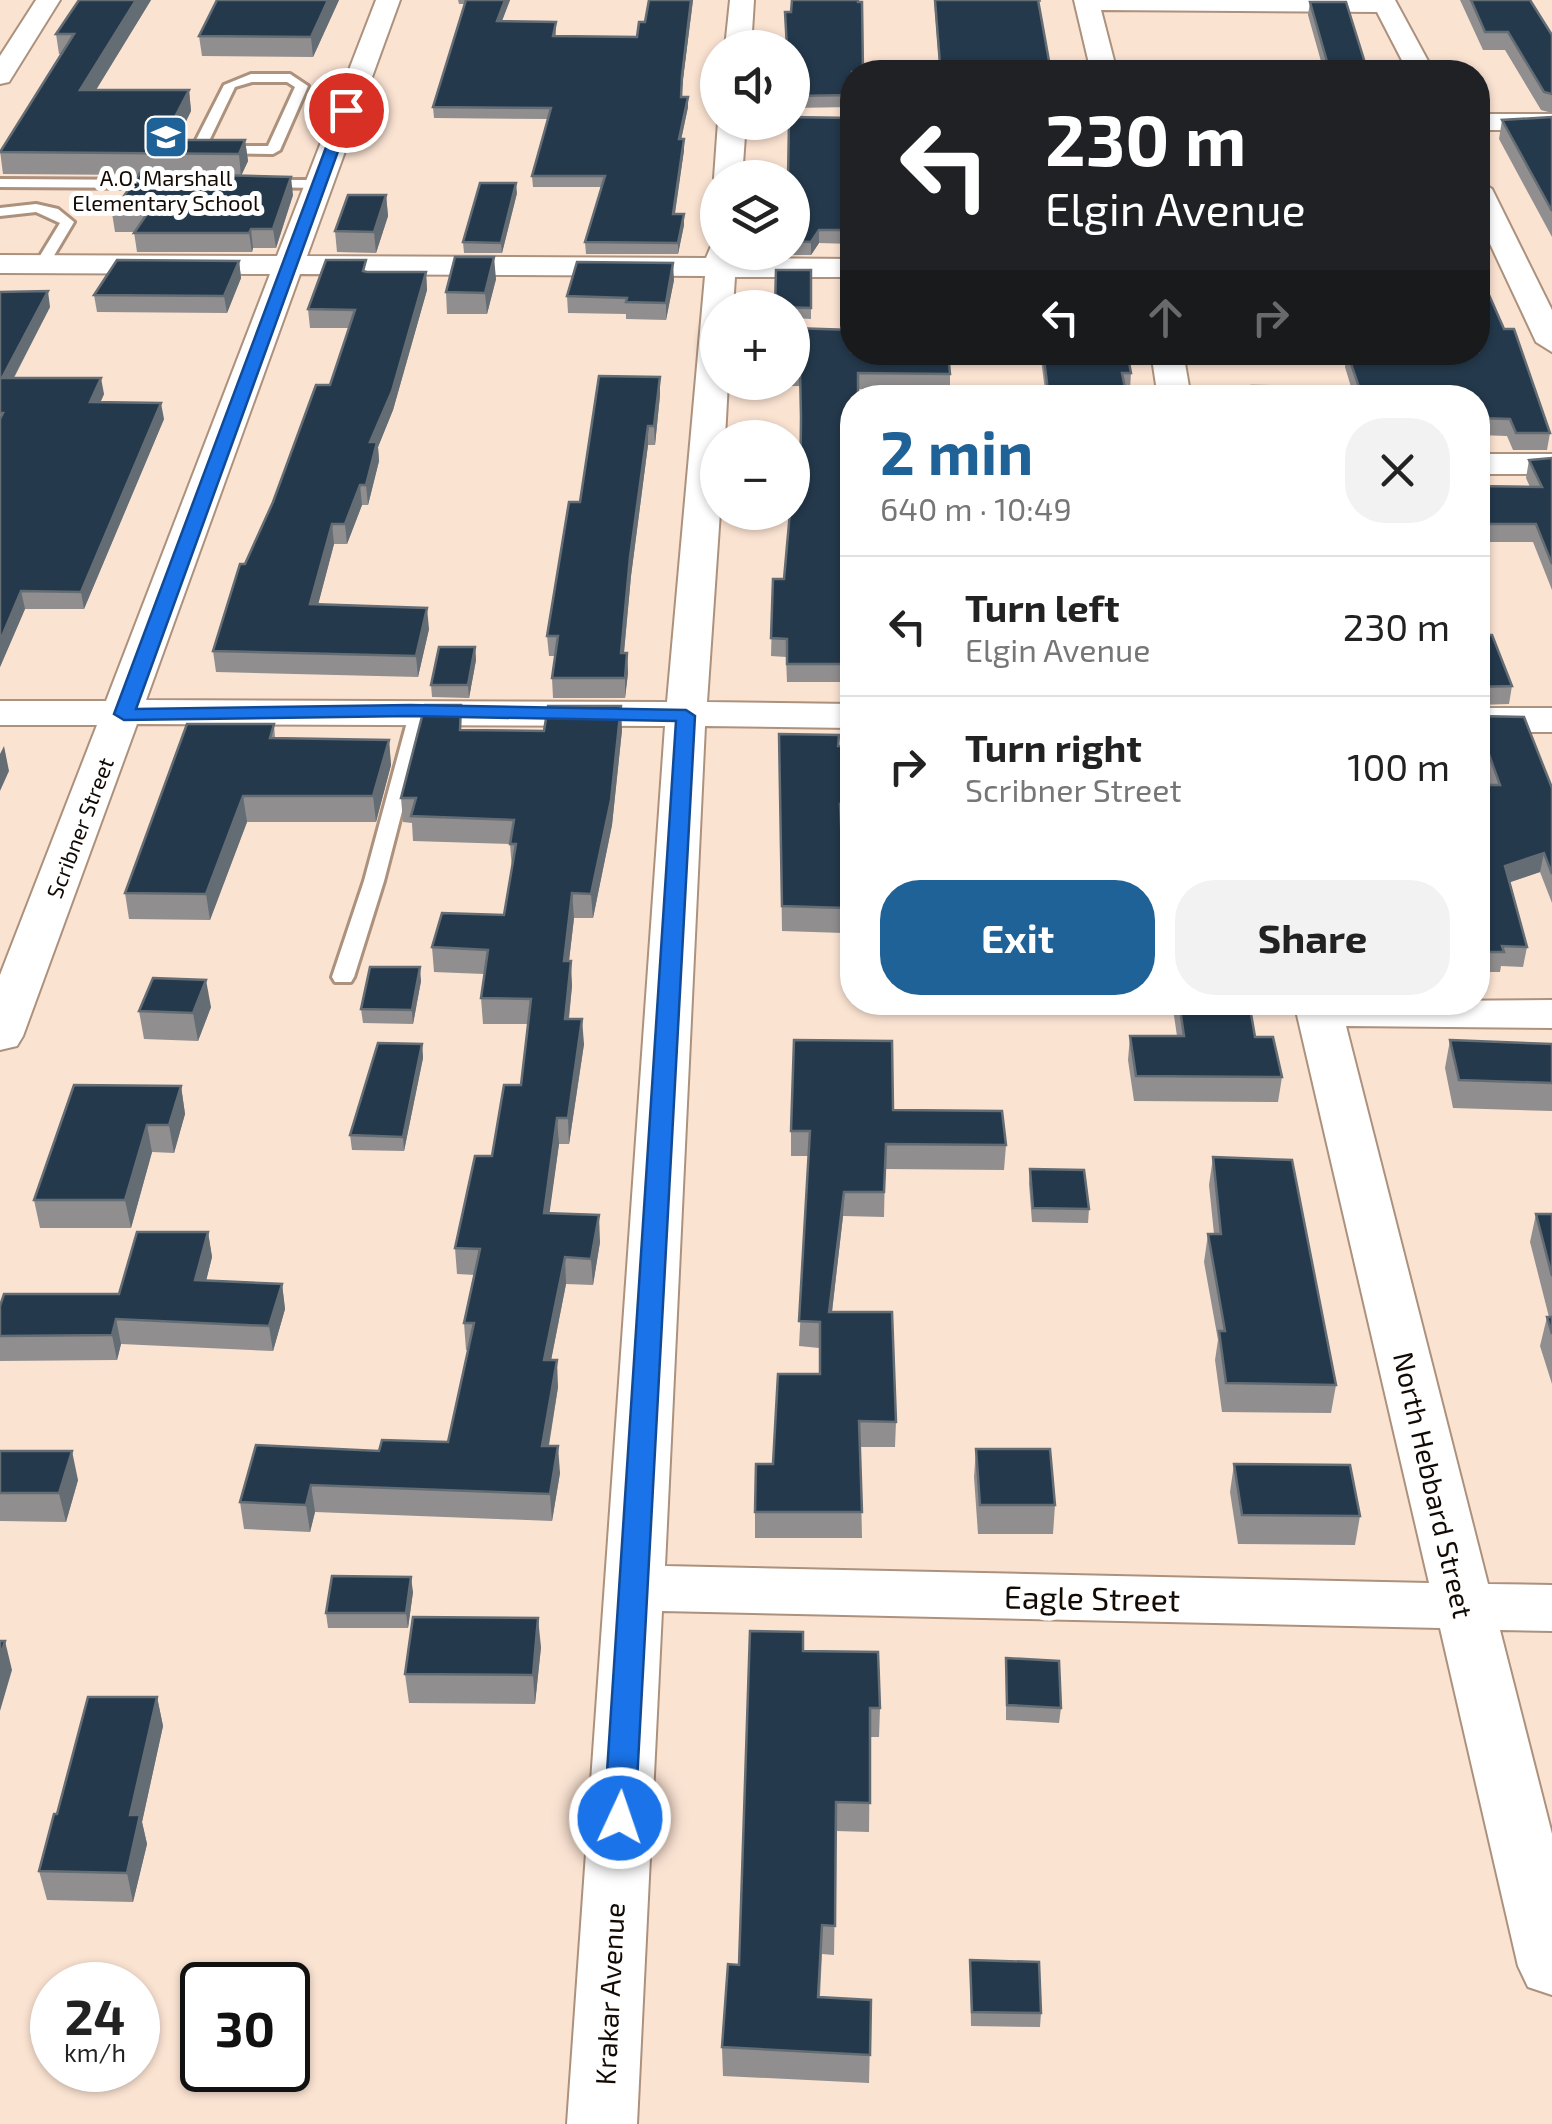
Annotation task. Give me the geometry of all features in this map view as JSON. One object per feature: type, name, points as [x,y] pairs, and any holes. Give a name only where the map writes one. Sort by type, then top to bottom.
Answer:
[{"type":"street","points":[[0,76],[48,0]]},
{"type":"street","name":"Scribner Street","points":[[0,1036],[124,714],[388,0]]},
{"type":"street","points":[[740,30],[742,0]]},
{"type":"street","points":[[1101,60],[1087,2],[1384,2],[1414,60]]},
{"type":"street","points":[[1490,122],[1552,122]]},
{"type":"street","points":[[1490,227],[1505,273],[1552,342]]},
{"type":"street","points":[[0,264],[288,266],[700,260]]},
{"type":"street","points":[[810,265],[840,267]]},
{"type":"street","name":"Krakar Avenue","points":[[602,2124],[686,716],[720,270]]},
{"type":"street","points":[[1505,273],[1552,274]]},
{"type":"street","points":[[1490,464],[1552,464]]},
{"type":"street","points":[[0,713],[420,711],[840,716]]},
{"type":"street","points":[[1490,720],[1552,720]]},
{"type":"street","points":[[1490,1012],[1552,1014]]},
{"type":"street","name":"North Hebbard Street","points":[[1320,1015],[1552,1966]]},
{"type":"street","name":"Eagle Street","points":[[633,1588],[1552,1608]]},
{"type":"lane","points":[[290,78],[302,86],[273,150],[210,150],[202,142],[230,85],[238,80],[290,78]]},
{"type":"lane","points":[[269,184],[280,159],[273,150]]},
{"type":"lane","points":[[0,183],[173,184]]},
{"type":"lane","points":[[250,184],[319,184]]},
{"type":"lane","points":[[0,212],[50,210],[67,222],[42,264]]},
{"type":"lane","points":[[343,977],[420,711]]},
{"type":"building","points":[[79,0],[136,0],[80,90],[189,90],[163,140],[245,140],[239,154],[0,152],[74,34],[56,34]]},
{"type":"building","points":[[217,0],[328,0],[311,37],[199,36]]},
{"type":"building","points":[[466,0],[505,0],[497,21],[556,22],[553,36],[637,37],[649,0],[691,0],[681,97],[688,97],[679,139],[684,139],[673,214],[684,214],[678,243],[585,242],[605,176],[532,176],[551,108],[433,107]]},
{"type":"building","points":[[792,0],[862,2],[863,60],[840,60],[840,95],[810,96],[810,30],[786,30],[785,12],[791,12]]},
{"type":"building","points":[[935,0],[1038,0],[1049,60],[940,60]]},
{"type":"building","points":[[1471,0],[1530,0],[1552,35],[1552,94],[1544,92],[1508,32],[1485,32]]},
{"type":"building","points":[[1310,2],[1346,2],[1364,60],[1327,60]]},
{"type":"building","points":[[810,117],[840,118],[840,230],[819,230],[810,242],[810,160],[788,160],[789,140],[810,140]]},
{"type":"building","points":[[1552,117],[1552,211],[1502,120]]},
{"type":"building","points":[[140,173],[291,177],[273,229],[251,229],[249,233],[134,233],[147,214],[112,213]]},
{"type":"building","points":[[480,183],[516,183],[501,243],[463,242]]},
{"type":"building","points":[[348,195],[386,195],[374,232],[335,231]]},
{"type":"building","points":[[455,257],[494,257],[485,293],[446,292]]},
{"type":"building","points":[[117,260],[239,261],[224,296],[94,295]]},
{"type":"building","points":[[326,260],[366,260],[363,271],[367,272],[426,272],[392,391],[370,442],[377,442],[366,485],[360,485],[345,524],[332,524],[310,604],[427,608],[416,656],[213,651],[240,564],[245,564],[273,502],[316,385],[330,385],[355,310],[308,309]]},
{"type":"building","points":[[577,262],[673,263],[666,303],[567,296]]},
{"type":"building","points":[[776,270],[811,270],[811,308],[810,290],[775,290]]},
{"type":"building","points":[[48,291],[2,378],[101,378],[90,402],[161,403],[81,592],[21,591],[0,641],[0,292]]},
{"type":"building","points":[[1490,297],[1504,329],[1514,329],[1550,433],[1516,433],[1510,419],[1490,418],[1490,385],[1358,385],[1351,365],[1490,365]]},
{"type":"building","points":[[810,329],[840,330],[840,365],[949,365],[950,374],[858,373],[858,385],[840,385],[840,664],[787,664],[787,639],[771,638],[773,579],[784,579],[788,530],[810,530],[810,420],[801,417],[801,400],[810,400]]},
{"type":"building","points":[[1045,365],[1129,365],[1131,373],[1122,373],[1124,385],[1047,385]]},
{"type":"building","points":[[599,376],[660,377],[654,426],[648,426],[630,557],[621,653],[627,653],[625,678],[552,678],[558,636],[547,636],[569,502],[580,502]]},
{"type":"building","points":[[1552,458],[1552,564],[1536,524],[1490,524],[1490,486],[1542,487],[1529,460]]},
{"type":"building","points":[[1490,635],[1492,635],[1512,686],[1490,687]]},
{"type":"building","points":[[439,647],[475,647],[468,685],[431,685]]},
{"type":"building","points":[[425,705],[461,705],[460,730],[544,731],[548,706],[621,706],[611,800],[591,894],[572,893],[564,961],[571,961],[565,1019],[582,1019],[568,1118],[557,1118],[544,1213],[599,1215],[591,1259],[565,1257],[544,1360],[557,1360],[542,1446],[558,1446],[550,1494],[311,1485],[306,1505],[240,1502],[256,1445],[379,1451],[382,1440],[448,1442],[474,1323],[464,1323],[480,1249],[455,1248],[475,1156],[492,1156],[504,1085],[521,1085],[531,999],[481,998],[488,950],[432,947],[442,913],[504,915],[516,844],[510,844],[514,820],[411,816],[416,798],[401,798]]},
{"type":"building","points":[[1490,716],[1524,717],[1552,788],[1552,874],[1544,853],[1505,866],[1527,947],[1502,946],[1504,952],[1490,952],[1490,785],[1500,785],[1490,757]]},
{"type":"building","points":[[187,724],[274,724],[270,738],[389,740],[373,796],[243,796],[206,894],[125,893]]},
{"type":"building","points":[[779,734],[839,735],[840,908],[782,906]]},
{"type":"building","points":[[370,967],[420,967],[412,1010],[361,1009]]},
{"type":"building","points":[[153,978],[206,980],[193,1013],[139,1011]]},
{"type":"building","points":[[1181,1015],[1251,1015],[1255,1037],[1273,1037],[1282,1077],[1136,1076],[1130,1036],[1184,1036]]},
{"type":"building","points":[[794,1040],[892,1041],[893,1110],[1002,1111],[1006,1145],[886,1144],[884,1192],[844,1192],[829,1312],[892,1312],[896,1422],[859,1421],[862,1512],[755,1512],[756,1464],[773,1464],[778,1374],[820,1374],[820,1322],[799,1321],[810,1131],[791,1131]]},
{"type":"building","points":[[1450,1040],[1552,1044],[1552,1083],[1459,1080]]},
{"type":"building","points":[[378,1043],[422,1044],[403,1137],[350,1135]]},
{"type":"building","points":[[74,1085],[181,1086],[169,1125],[147,1125],[125,1200],[34,1200]]},
{"type":"building","points":[[1213,1157],[1292,1160],[1336,1385],[1226,1383],[1219,1331],[1225,1331],[1208,1234],[1221,1234]]},
{"type":"building","points":[[1030,1169],[1084,1170],[1089,1209],[1033,1208]]},
{"type":"building","points":[[1536,1214],[1552,1214],[1552,1276]]},
{"type":"building","points":[[137,1232],[208,1232],[195,1280],[282,1284],[269,1326],[116,1319],[112,1335],[0,1336],[4,1294],[119,1294]]},
{"type":"building","points":[[976,1449],[1050,1449],[1055,1505],[980,1505]]},
{"type":"building","points":[[0,1451],[72,1451],[59,1493],[0,1493]]},
{"type":"building","points":[[1234,1464],[1350,1465],[1360,1516],[1242,1515]]},
{"type":"building","points":[[332,1576],[411,1577],[406,1613],[326,1613]]},
{"type":"building","points":[[413,1617],[538,1618],[533,1675],[405,1674]]},
{"type":"building","points":[[750,1631],[803,1632],[803,1651],[878,1652],[880,1708],[870,1708],[870,1803],[836,1802],[835,1926],[822,1925],[818,1997],[871,2000],[870,2055],[722,2047],[728,1964],[739,1965]]},
{"type":"building","points":[[1006,1658],[1059,1661],[1061,1708],[1007,1705]]},
{"type":"building","points":[[88,1697],[157,1697],[130,1815],[140,1815],[127,1873],[39,1871],[57,1814]]},
{"type":"building","points":[[970,1960],[1039,1962],[1041,2013],[972,2012]]},
{"type":"place","name":"A.O. Marshall Elementary School","points":[[166,137]]},
{"type":"route","points":[[346,110],[124,714],[410,710],[686,716],[620,1818]]}]
